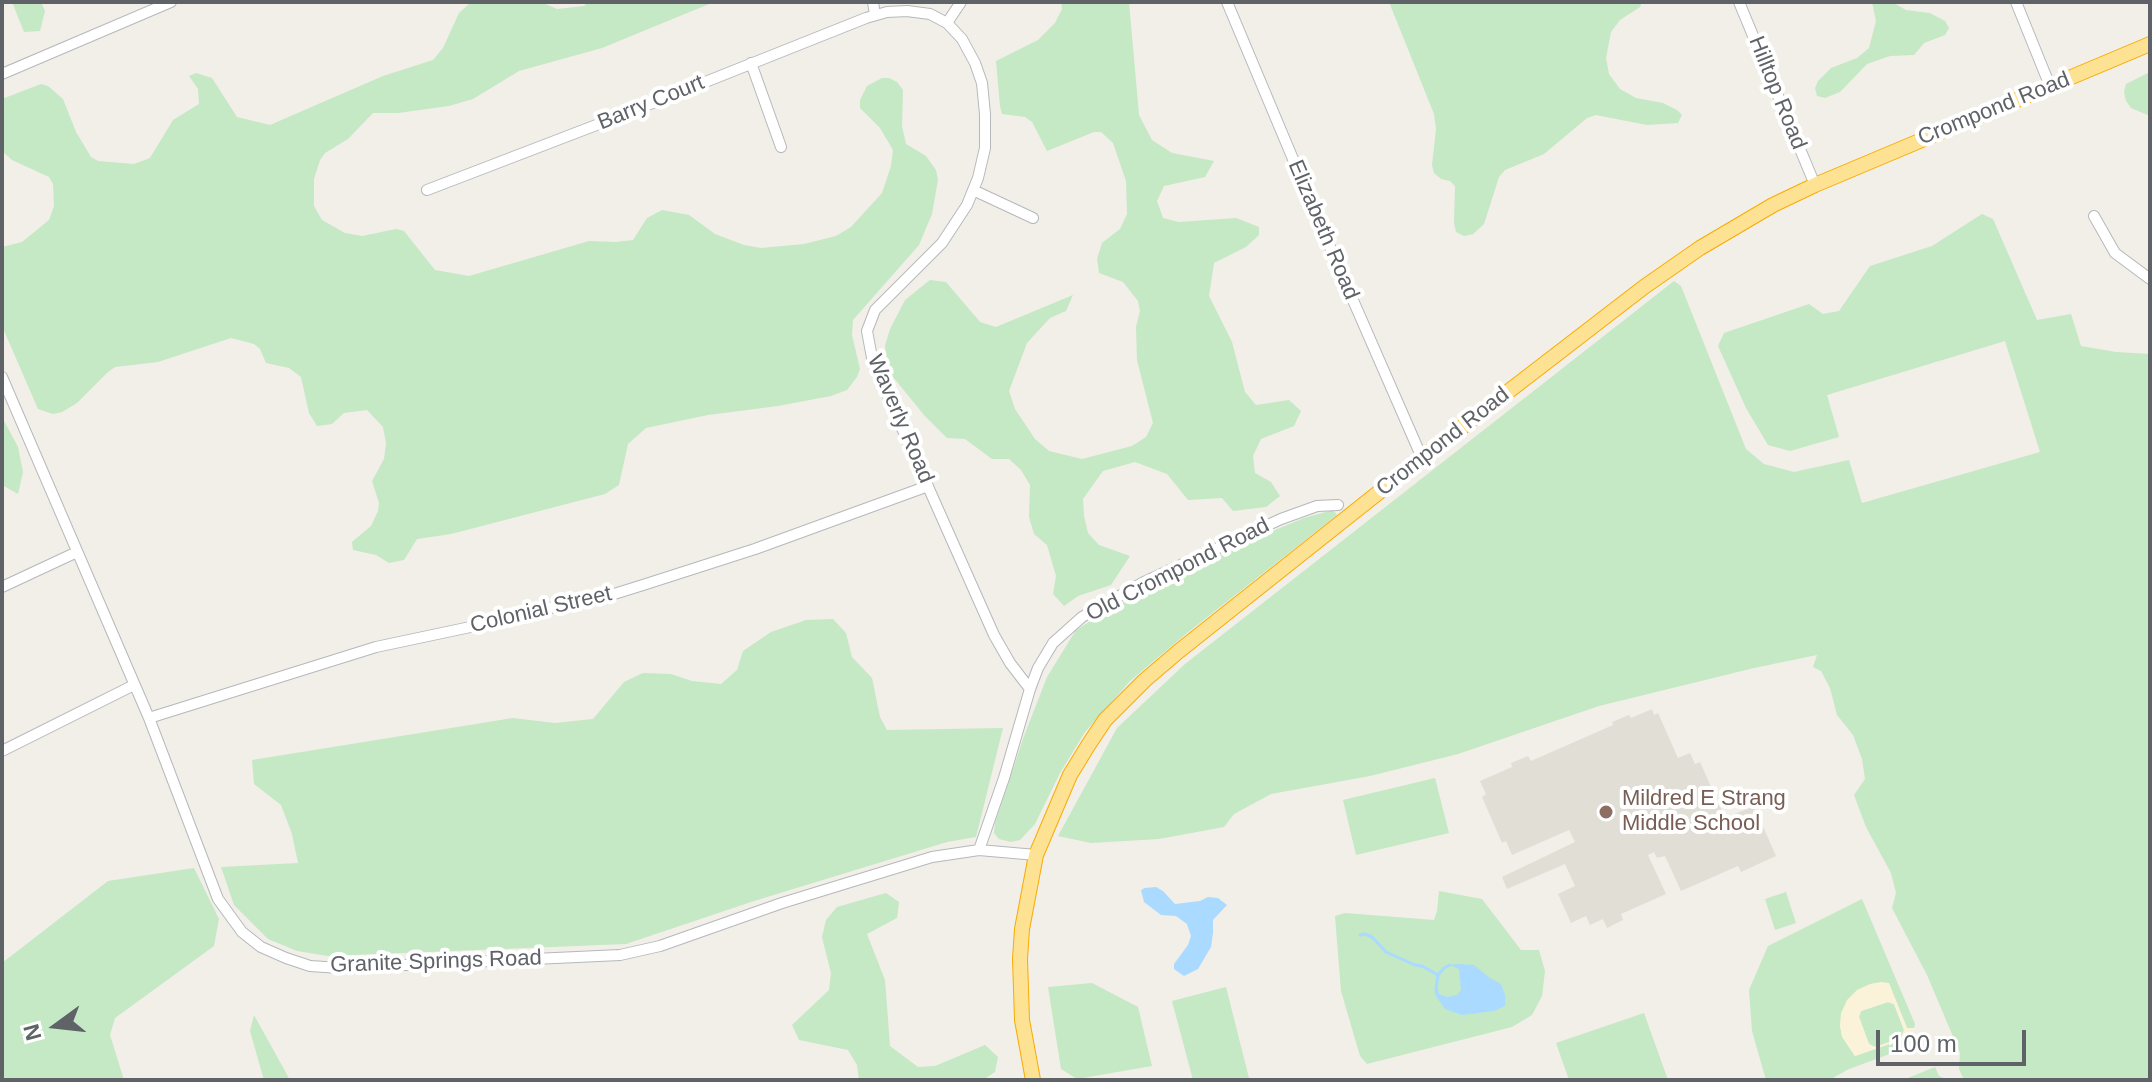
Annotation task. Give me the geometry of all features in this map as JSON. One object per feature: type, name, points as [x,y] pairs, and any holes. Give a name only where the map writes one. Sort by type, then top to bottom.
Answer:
[{"type":"highway","name":"Crompond Road","points":[[1033,1080],[1022,1020],[1020,959],[1022,929],[1036,855],[1070,775],[1105,720],[1124,699],[1179,651],[1422,458],[1662,273],[1740,223],[1815,185],[2150,44]]},
{"type":"street","points":[[2,74],[171,2]]},
{"type":"street","points":[[873,2],[875,15],[907,11],[930,14],[947,23],[961,2]]},
{"type":"street","name":"Elizabeth Road","points":[[1227,2],[1422,458]]},
{"type":"street","name":"Hilltop Road","points":[[1739,2],[1815,185]]},
{"type":"street","points":[[2016,2],[2050,86]]},
{"type":"street","name":"Barry Court","points":[[427,190],[875,15]]},
{"type":"street","name":"Waverly Road","points":[[947,23],[962,39],[982,83],[985,148],[967,205],[942,243],[875,310],[867,331],[873,363],[994,635],[1030,689]]},
{"type":"street","points":[[751,63],[781,147]]},
{"type":"street","points":[[973,190],[1033,218]]},
{"type":"street","points":[[2094,216],[2115,253],[2150,279]]},
{"type":"street","name":"Granite Springs Road","points":[[2,377],[149,718],[218,899],[242,932],[261,947],[310,966],[340,968],[620,955],[932,857],[979,850],[1036,855]]},
{"type":"street","name":"Colonial Street","points":[[149,718],[376,647],[613,594],[755,549],[928,486]]},
{"type":"street","name":"Old Crompond Road","points":[[979,850],[1030,689],[1053,643],[1082,617],[1144,582],[1281,519],[1317,506],[1338,505]]},
{"type":"street","points":[[2,587],[77,552]]},
{"type":"street","points":[[2,751],[134,685]]},
{"type":"shaded area","name":"Mildred E Strang Middle School","points":[[1652,709],[1654,715],[1658,713],[1678,758],[1690,753],[1695,764],[1700,762],[1725,818],[1754,806],[1776,856],[1741,872],[1738,866],[1681,891],[1665,856],[1657,858],[1654,852],[1648,855],[1666,894],[1621,914],[1623,920],[1607,928],[1603,919],[1590,925],[1586,916],[1571,923],[1558,894],[1575,886],[1565,864],[1507,889],[1502,877],[1575,842],[1569,830],[1512,855],[1506,841],[1502,843],[1482,797],[1486,794],[1480,781],[1512,767],[1511,763],[1528,756],[1531,761],[1613,725],[1612,722]]},
{"type":"green space","points":[[12,2],[41,2],[45,11],[40,31],[24,32]]},
{"type":"green space","points":[[541,2],[557,9],[584,6],[588,2],[714,2],[602,48],[519,71],[473,99],[449,106],[373,113],[348,139],[325,153],[320,160],[314,179],[314,206],[322,220],[345,233],[362,236],[396,229],[404,231],[435,270],[469,276],[589,241],[633,240],[647,218],[662,210],[689,215],[715,234],[761,248],[804,244],[836,236],[851,227],[882,193],[893,150],[880,128],[860,108],[860,100],[867,86],[889,78],[903,90],[902,126],[906,144],[926,156],[936,170],[938,180],[932,214],[919,245],[853,320],[852,335],[860,369],[847,390],[831,396],[646,428],[628,444],[619,485],[605,494],[451,534],[417,539],[404,560],[389,563],[376,555],[353,550],[352,542],[371,526],[378,511],[379,503],[372,481],[384,459],[386,443],[383,427],[367,410],[344,413],[332,424],[317,426],[309,413],[301,377],[289,368],[266,363],[260,349],[254,344],[231,338],[158,362],[115,367],[77,403],[62,412],[53,414],[38,409],[2,326],[2,247],[22,242],[49,220],[54,206],[53,184],[49,177],[12,160],[2,151],[2,99],[41,84],[48,86],[63,99],[76,132],[91,157],[98,161],[134,164],[150,158],[173,120],[199,104],[198,89],[189,76],[196,73],[212,78],[237,117],[270,125],[383,76],[433,60],[443,48],[459,13],[470,3]]},
{"type":"green space","points":[[1061,2],[1129,2],[1139,115],[1152,140],[1172,153],[1214,161],[1205,177],[1164,186],[1157,201],[1163,218],[1179,222],[1236,218],[1259,227],[1259,235],[1246,247],[1214,263],[1209,296],[1232,342],[1245,392],[1256,405],[1289,400],[1301,411],[1294,426],[1261,439],[1253,456],[1255,473],[1271,482],[1280,496],[1266,507],[1233,511],[1222,498],[1188,500],[1167,474],[1135,462],[1103,471],[1083,499],[1088,533],[1099,545],[1130,556],[1111,585],[1078,596],[1064,606],[1053,594],[1056,576],[1047,545],[1034,534],[1029,517],[1030,485],[1021,470],[1009,459],[992,459],[965,439],[947,438],[893,377],[885,346],[905,300],[930,280],[946,282],[980,322],[996,327],[1073,295],[1066,311],[1050,318],[1027,343],[1009,391],[1015,409],[1035,439],[1049,451],[1082,459],[1132,446],[1146,437],[1153,423],[1137,360],[1138,301],[1123,282],[1099,273],[1097,259],[1102,243],[1120,229],[1127,214],[1126,181],[1113,143],[1101,132],[1094,132],[1047,151],[1032,122],[1025,117],[1002,114],[1000,106],[996,61],[1038,40],[1055,23],[1062,9]]},
{"type":"green space","points":[[1389,2],[1642,2],[1611,32],[1606,58],[1609,74],[1620,89],[1636,98],[1663,103],[1682,115],[1678,123],[1647,125],[1596,115],[1587,118],[1544,154],[1505,170],[1499,177],[1484,224],[1473,234],[1464,236],[1456,232],[1454,223],[1455,186],[1434,173],[1434,114]]},
{"type":"green space","points":[[1872,2],[1892,2],[1906,10],[1930,13],[1945,21],[1949,28],[1945,35],[1924,43],[1914,55],[1890,56],[1867,64],[1840,92],[1825,98],[1817,96],[1815,88],[1818,81],[1831,68],[1857,58],[1869,48],[1876,21]]},
{"type":"green space","points":[[2150,72],[2150,116],[2131,108],[2124,92],[2126,84]]},
{"type":"green space","points":[[1982,214],[1993,219],[2037,320],[2071,314],[2081,346],[2150,354],[2150,1080],[1964,1080],[1959,1069],[1960,1053],[1927,975],[1892,908],[1896,893],[1891,873],[1866,827],[1854,795],[1865,779],[1862,759],[1853,735],[1837,715],[1830,688],[1821,671],[1813,667],[1817,655],[1599,706],[1458,754],[1370,776],[1271,794],[1234,814],[1224,827],[1159,839],[1091,843],[1058,836],[1117,728],[1185,664],[1674,281],[1681,286],[1746,449],[1764,464],[1794,472],[1849,460],[1862,503],[2040,452],[2005,341],[1827,395],[1839,437],[1790,451],[1768,445],[1746,408],[1718,346],[1724,333],[1809,304],[1823,314],[1839,311],[1870,266],[1932,246]]},
{"type":"green space","points":[[2,417],[18,447],[23,472],[18,494],[2,485]]},
{"type":"green space","points":[[1333,510],[1337,515],[1130,681],[1085,732],[1035,824],[1020,840],[1011,842],[999,839],[994,833],[995,823],[1024,736],[1047,677],[1076,630],[1125,600],[1213,556],[1304,518]]},
{"type":"green space","points":[[833,619],[846,633],[852,657],[872,678],[880,717],[887,730],[1003,728],[976,837],[947,842],[754,901],[626,944],[328,956],[297,951],[268,939],[234,905],[221,867],[298,863],[281,805],[254,784],[252,760],[513,718],[555,723],[593,719],[624,682],[643,673],[671,674],[692,681],[721,684],[737,670],[743,651],[771,632],[806,620]]},
{"type":"green space","points":[[1435,778],[1449,833],[1356,855],[1343,800]]},
{"type":"green space","points":[[194,868],[219,919],[214,946],[115,1018],[110,1035],[124,1080],[2,1080],[2,963],[108,881]]},
{"type":"green space","points":[[1439,891],[1482,899],[1521,950],[1539,950],[1545,971],[1542,996],[1532,1015],[1512,1027],[1367,1064],[1360,1056],[1341,991],[1335,916],[1345,913],[1434,920]]},
{"type":"green space","points":[[1786,892],[1796,923],[1775,930],[1765,899]]},
{"type":"green space","points":[[886,893],[899,902],[897,918],[867,934],[885,980],[890,1046],[918,1067],[935,1066],[985,1045],[998,1057],[995,1072],[983,1080],[859,1080],[857,1065],[848,1050],[799,1040],[792,1025],[829,990],[831,973],[822,937],[826,920],[837,907]]},
{"type":"green space","points":[[1862,899],[1915,1024],[1914,1028],[1907,1028],[1889,984],[1840,1025],[1842,1036],[1855,1056],[1901,1040],[1907,1045],[1906,1048],[1849,1069],[1829,1080],[1766,1080],[1752,1031],[1749,990],[1768,946]]},
{"type":"green space","points":[[1092,983],[1138,1007],[1152,1066],[1077,1079],[1061,1069],[1048,987]]},
{"type":"green space","points":[[1226,987],[1249,1078],[1193,1080],[1172,1001]]},
{"type":"green space","points":[[1888,1002],[1894,1004],[1904,1030],[1901,1038],[1875,1047],[1869,1044],[1859,1017],[1861,1011]]},
{"type":"green space","points":[[1644,1013],[1668,1080],[1569,1080],[1556,1043]]},
{"type":"green space","points":[[254,1015],[290,1080],[264,1080],[250,1031]]},
{"type":"green space","points":[[1935,1067],[1939,1076],[1948,1080],[1903,1080]]},
{"type":"sand","points":[[1889,983],[1907,1028],[1914,1028],[1907,1045],[1901,1040],[1855,1056],[1842,1037],[1841,1013],[1847,1000],[1857,990],[1870,984]],"holes":[[[1888,1002],[1894,1004],[1904,1030],[1901,1038],[1875,1047],[1869,1044],[1859,1017],[1861,1011]]]},
{"type":"water","points":[[1156,887],[1175,904],[1208,897],[1218,898],[1227,905],[1213,920],[1211,947],[1198,969],[1184,976],[1174,969],[1174,964],[1191,936],[1187,924],[1176,916],[1161,915],[1144,902],[1141,890]]},
{"type":"water","points":[[1450,965],[1474,965],[1501,984],[1505,1006],[1494,1011],[1462,1015],[1445,1009],[1434,989],[1447,997],[1457,995],[1461,990],[1459,969]]},
{"type":"waterway","points":[[1360,935],[1372,937],[1386,952],[1438,975]]},
{"type":"waterway","points":[[1436,989],[1438,975],[1450,965]]},
{"type":"place","name":"Mildred E Strang Middle School","points":[[1606,812]]}]
